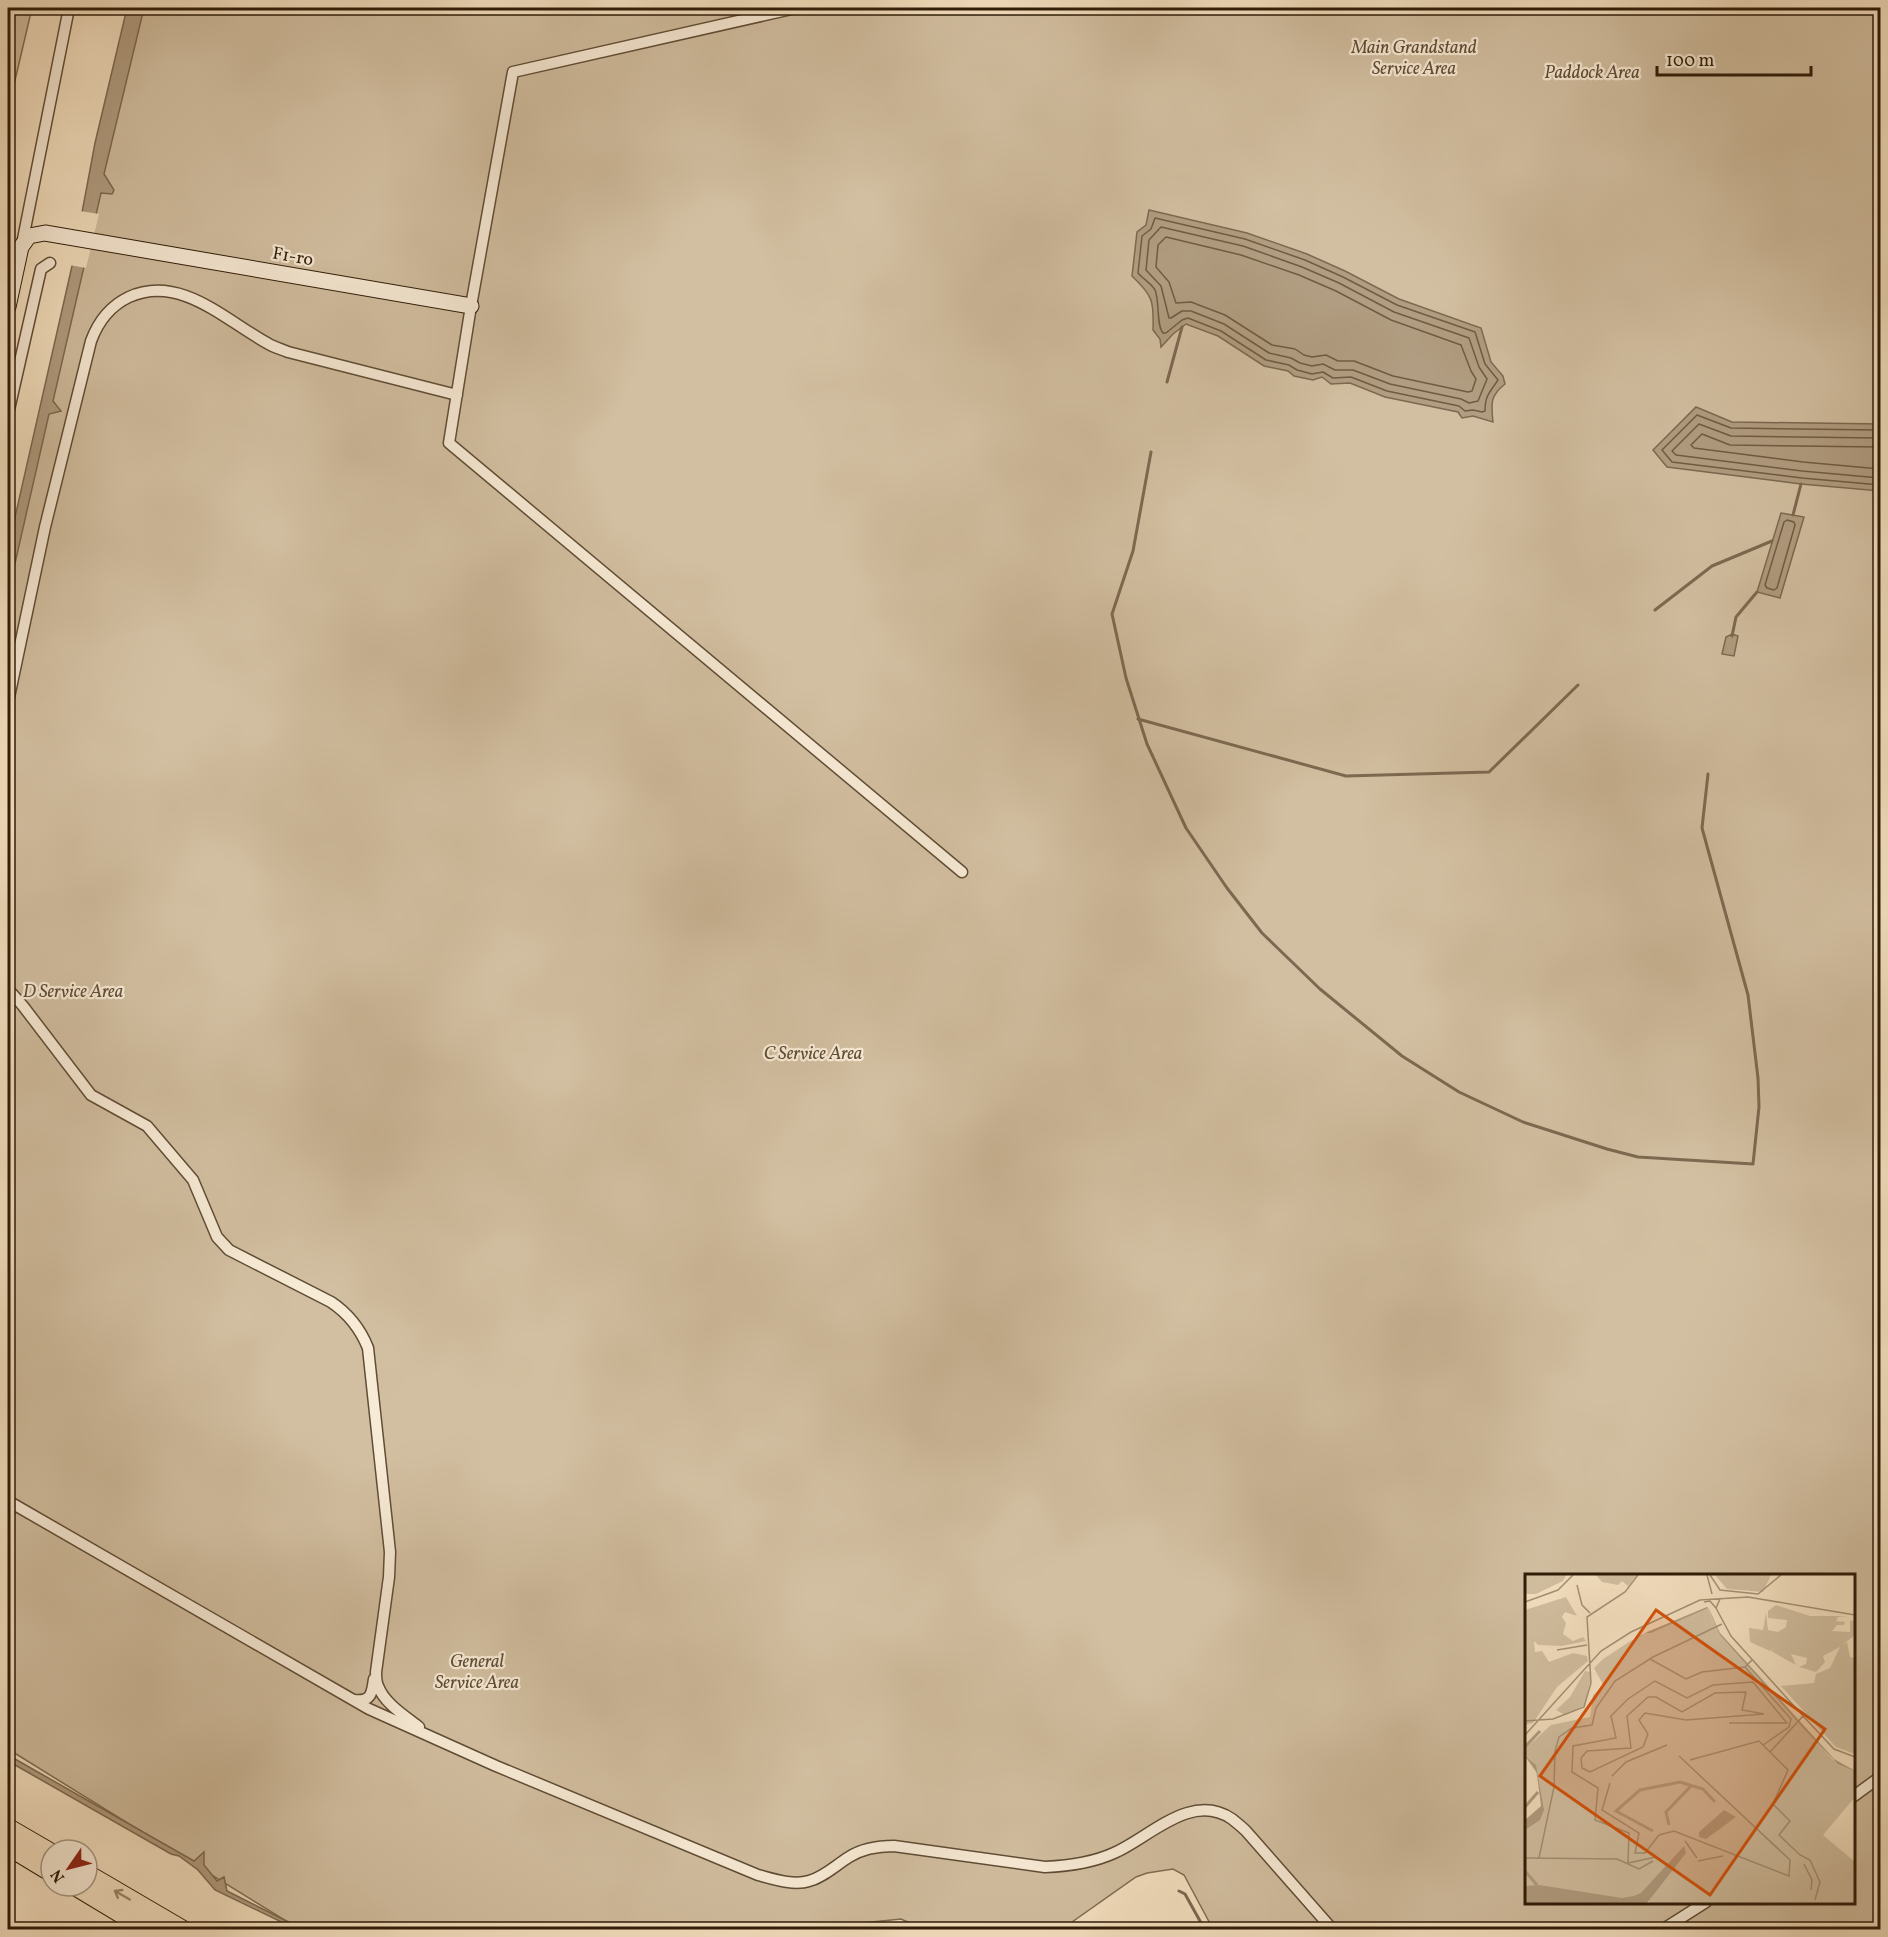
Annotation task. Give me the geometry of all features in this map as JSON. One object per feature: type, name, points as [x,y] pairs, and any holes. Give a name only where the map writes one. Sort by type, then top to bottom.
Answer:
[{"type":"highway","points":[[8,1828],[17,1848],[39,1863]]},
{"type":"highway","points":[[17,1848],[39,1852]]},
{"type":"highway","points":[[99,1883],[154,1922]]},
{"type":"highway","points":[[99,1896],[154,1922],[181,1929]]},
{"type":"street","points":[[8,307],[69,8]]},
{"type":"street","points":[[795,8],[513,72],[449,443],[962,872]]},
{"type":"street","name":"F1-ro","points":[[21,247],[29,236],[56,235],[471,306]]},
{"type":"street","points":[[8,414],[41,269],[50,262]]},
{"type":"street","points":[[8,702],[45,527],[91,341],[104,316],[124,299],[149,291],[179,294],[212,308],[268,345],[457,395]]},
{"type":"street","points":[[8,989],[91,1095],[147,1126],[193,1180],[217,1237],[229,1250],[331,1302],[343,1311],[363,1334],[368,1348],[390,1552],[389,1577],[372,1692],[362,1701],[353,1700]]},
{"type":"street","points":[[8,1501],[369,1709],[496,1766],[770,1878],[808,1882],[859,1851],[894,1845],[1045,1867],[1070,1866],[1116,1853],[1162,1824],[1181,1815],[1199,1811],[1217,1812],[1231,1818],[1246,1832],[1333,1929]]},
{"type":"street","points":[[376,1672],[378,1688],[397,1710],[436,1739]]},
{"type":"street","points":[[1855,1795],[1881,1777]]},
{"type":"street","points":[[1662,1929],[1703,1904]]},
{"type":"green space","points":[[8,8],[32,8],[8,110]]},
{"type":"green space","points":[[137,8],[1880,8],[1880,1929],[1213,1929],[1184,1875],[1173,1869],[1136,1877],[1062,1929],[924,1929],[901,1919],[852,1924],[846,1930],[306,1929],[286,1921],[8,1749],[8,571]]},
{"type":"water","points":[[127,8],[144,8],[104,174],[114,190],[112,194],[101,193],[53,401],[61,411],[49,414],[8,594],[8,548],[72,266],[95,143]]},
{"type":"water","points":[[1149,210],[1247,233],[1307,254],[1399,299],[1481,328],[1491,362],[1503,376],[1505,384],[1494,396],[1493,422],[1473,416],[1462,418],[1458,412],[1385,397],[1350,383],[1331,384],[1322,377],[1313,380],[1294,376],[1288,371],[1264,366],[1218,336],[1186,324],[1161,347],[1160,339],[1153,330],[1151,300],[1132,276],[1137,232],[1146,225]]},
{"type":"water","points":[[1696,407],[1732,422],[1880,424],[1880,491],[1801,484],[1667,467],[1653,450]]},
{"type":"water","points":[[1781,513],[1804,517],[1780,598],[1757,592]]},
{"type":"water","points":[[1732,634],[1738,636],[1734,656],[1722,654],[1726,637]]},
{"type":"water","points":[[8,1755],[194,1861],[204,1852],[204,1865],[217,1881],[224,1877],[227,1891],[302,1929],[296,1929],[215,1890],[198,1870],[179,1856],[171,1854],[8,1761]]},
{"type":"pier","points":[[80,211],[99,214],[86,268],[69,265]]},
{"type":"waterway","points":[[1167,382],[1182,327]]},
{"type":"waterway","points":[[1151,452],[1133,551],[1112,614],[1126,678],[1147,744],[1186,828],[1227,888],[1262,933],[1320,989],[1402,1056],[1459,1092],[1523,1122],[1638,1157],[1753,1164],[1759,1107],[1758,1078],[1748,995],[1702,828],[1708,774]]},
{"type":"waterway","points":[[1793,515],[1801,484]]},
{"type":"waterway","points":[[1655,610],[1712,566],[1772,541]]},
{"type":"waterway","points":[[1732,636],[1736,617],[1757,592]]},
{"type":"waterway","points":[[1138,719],[1346,776],[1489,772],[1578,685]]},
{"type":"waterway","points":[[1179,1891],[1185,1894],[1205,1930]]},
{"type":"park label","name":"Main Grandstand Service Area","points":[[1414,57]]},
{"type":"park label","name":"Paddock Area","points":[[1592,72]]},
{"type":"park label","name":"D Service Area","points":[[73,991]]},
{"type":"park label","name":"C Service Area","points":[[813,1053]]},
{"type":"park label","name":"General Service Area","points":[[477,1671]]}]
